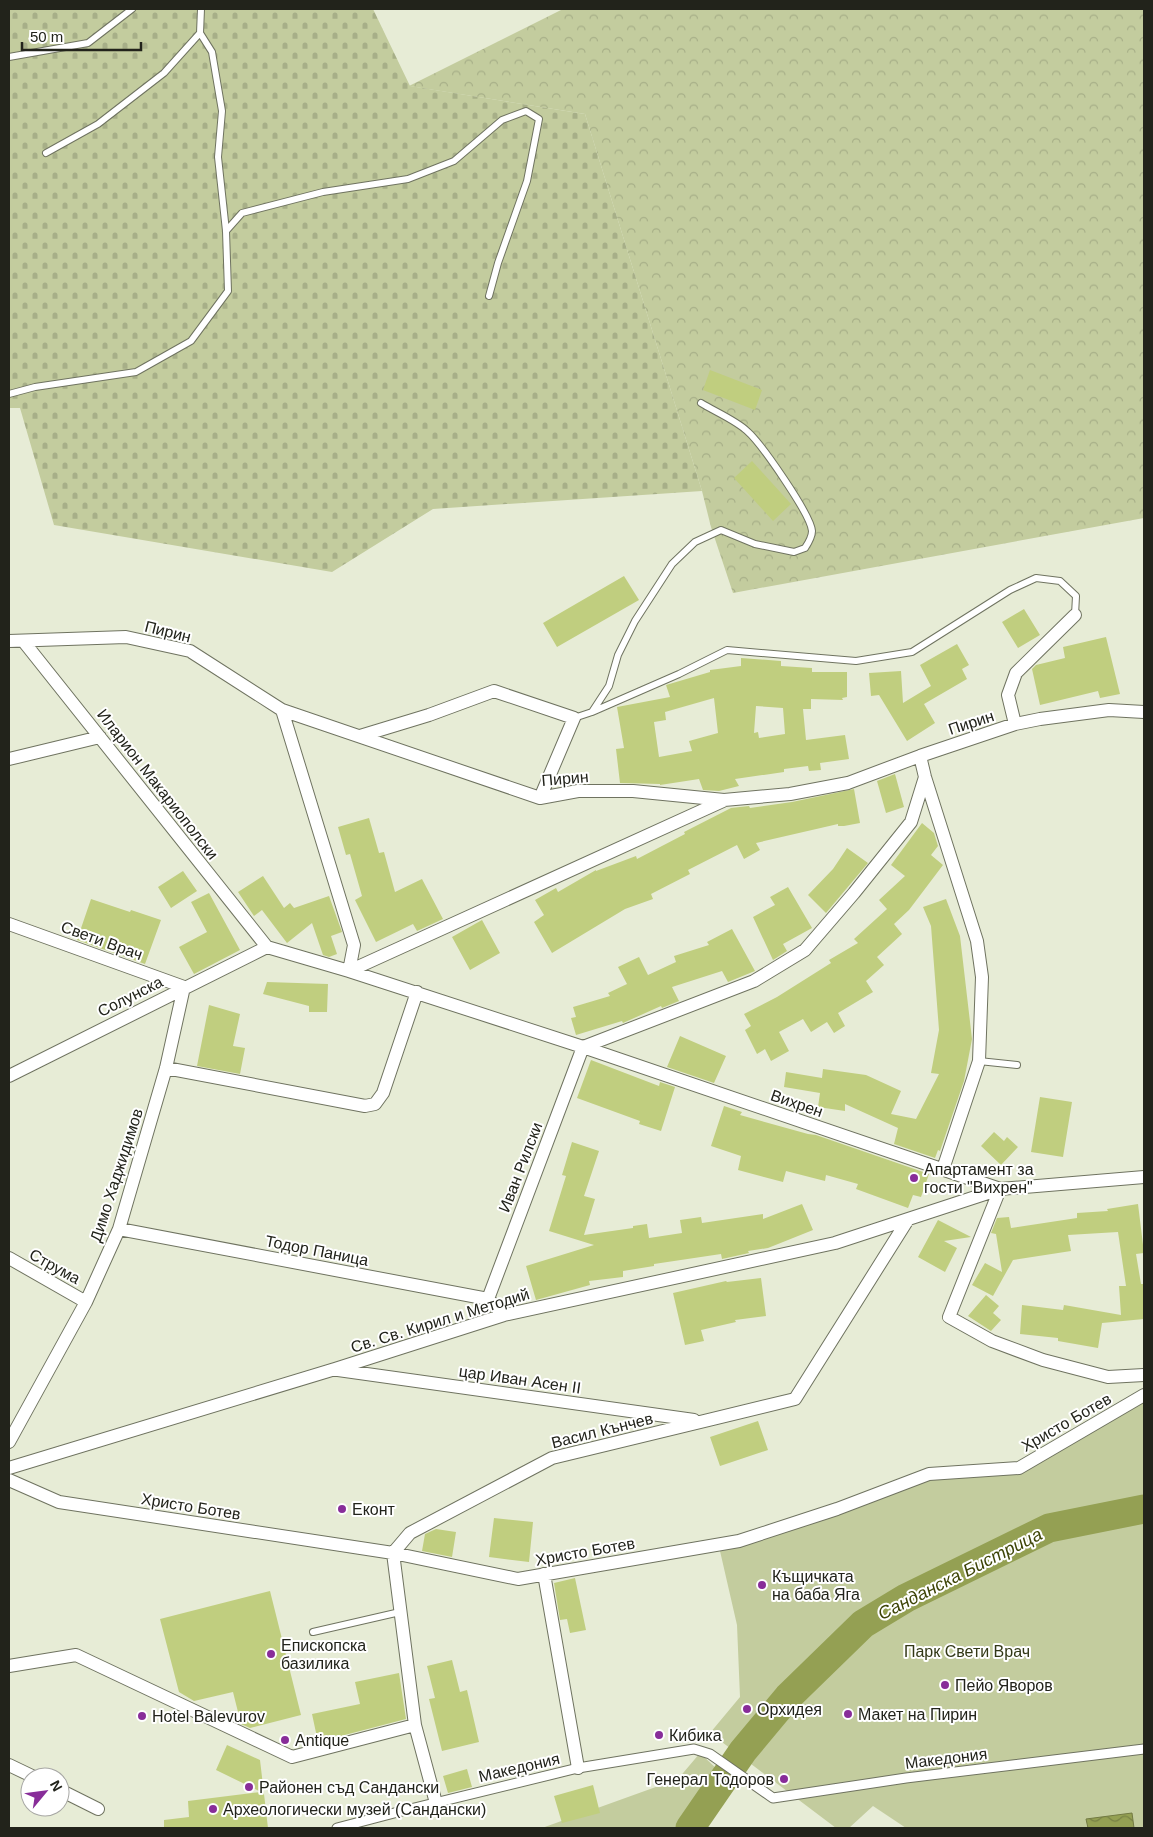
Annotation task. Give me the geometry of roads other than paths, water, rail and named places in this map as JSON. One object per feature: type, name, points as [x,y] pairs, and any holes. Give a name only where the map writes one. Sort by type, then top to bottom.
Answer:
[{"type":"street","points":[[1015,724],[1008,695],[1016,673],[1075,615]]},
{"type":"street","name":"Пирин","points":[[9,641],[24,642],[126,637],[190,651],[282,710],[540,798],[578,791],[633,791],[724,800],[790,794],[848,783],[1015,724],[1109,710],[1144,712]]},
{"type":"street","name":"Иларион Макариополски","points":[[24,642],[267,947]]},
{"type":"street","points":[[360,736],[494,691],[574,718],[540,798]]},
{"type":"street","points":[[282,710],[354,945],[349,971]]},
{"type":"street","points":[[9,759],[100,737]]},
{"type":"street","points":[[920,756],[925,777],[978,941],[982,977],[979,1061],[943,1169]]},
{"type":"street","points":[[583,1047],[754,981],[805,950],[911,822],[925,777]]},
{"type":"street","points":[[349,971],[724,800]]},
{"type":"street","name":"Свети Врач","points":[[9,924],[184,987]]},
{"type":"street","name":"Вихрен","points":[[267,947],[417,992],[1000,1189]]},
{"type":"street","name":"Солунска","points":[[9,1076],[267,947]]},
{"type":"street","name":"Димо Хаджидимов","points":[[9,1442],[86,1302],[118,1228],[166,1068],[184,987]]},
{"type":"street","points":[[166,1068],[365,1106],[375,1104],[383,1093],[417,992]]},
{"type":"street","name":"Иван Рилски","points":[[488,1298],[583,1047]]},
{"type":"street","points":[[1144,1177],[1000,1189],[950,1317],[992,1341],[1043,1360],[1108,1377],[1144,1376]]},
{"type":"street","name":"Св. Св. Кирил и Методий","points":[[9,1468],[335,1369],[504,1315],[835,1244],[1000,1189]]},
{"type":"street","name":"Васил Кънчев","points":[[393,1553],[410,1533],[552,1458],[795,1399],[907,1221]]},
{"type":"street","name":"Тодор Паница","points":[[118,1228],[488,1298]]},
{"type":"street","name":"Струма","points":[[9,1258],[86,1302]]},
{"type":"street","points":[[488,1298],[504,1315]]},
{"type":"street","name":"цар Иван Асен II","points":[[335,1369],[701,1421]]},
{"type":"street","name":"Христо Ботев","points":[[9,1480],[59,1502],[393,1553],[518,1578],[739,1541],[837,1509],[929,1474],[1019,1468],[1144,1395]]},
{"type":"street","points":[[393,1553],[415,1725],[436,1802]]},
{"type":"street","points":[[544,1574],[578,1768]]},
{"type":"street","points":[[9,1666],[76,1655],[292,1757],[415,1725]]},
{"type":"street","name":"Македония","points":[[337,1828],[578,1768],[694,1749],[710,1754],[773,1798],[906,1778],[1144,1749]]},
{"type":"street","points":[[70,1795],[98,1809]]},
{"type":"lane","points":[[9,57],[88,43],[132,9]]},
{"type":"lane","points":[[9,394],[35,387],[136,372],[190,341],[228,291],[226,231],[218,157],[222,111],[212,52],[200,33],[201,9]]},
{"type":"lane","points":[[46,153],[105,118],[164,73],[200,33]]},
{"type":"lane","points":[[226,231],[242,213],[323,192],[408,179],[454,161],[502,120],[526,111],[539,119],[527,181],[498,263],[489,296]]},
{"type":"lane","points":[[592,712],[609,686],[618,655],[635,621],[672,564],[695,542],[721,530],[754,544],[794,552],[806,548],[812,537],[808,516],[778,471],[747,430],[701,403]]},
{"type":"lane","points":[[574,718],[679,674],[727,650],[856,661],[912,652],[1010,590],[1036,578],[1060,581],[1076,596],[1075,615]]},
{"type":"lane","points":[[979,1061],[1017,1064]]},
{"type":"lane","points":[[314,1632],[400,1612]]},
{"type":"water","points":[[1132,1813],[1134,1828],[1088,1828],[1086,1819]]},
{"type":"waterway","name":"Санданска Бистрица","points":[[690,1828],[743,1751],[788,1697],[863,1624],[906,1598],[1049,1528],[1144,1509]]},
{"type":"place","name":"Апартамент за гости \"Вихрен\"","points":[[914,1178]]},
{"type":"place","name":"Еконт","points":[[342,1509]]},
{"type":"place","name":"Къщичката на баба Яга","points":[[762,1585]]},
{"type":"place","name":"Епископска базилика","points":[[271,1654]]},
{"type":"place","name":"Пейо Яворов","points":[[945,1685]]},
{"type":"place","name":"Орхидея","points":[[747,1709]]},
{"type":"place","name":"Макет на Пирин","points":[[848,1714]]},
{"type":"place","name":"Hotel Balevurov","points":[[142,1716]]},
{"type":"place","name":"Кибика","points":[[659,1735]]},
{"type":"place","name":"Antique","points":[[285,1740]]},
{"type":"place","name":"Генерал Тодоров","points":[[784,1779]]},
{"type":"place","name":"Районен съд Сандански","points":[[249,1787]]},
{"type":"place","name":"Археологически музей (Сандански)","points":[[213,1809]]},
{"type":"park label","name":"Парк Свети Врач","points":[[967,1651]]}]
